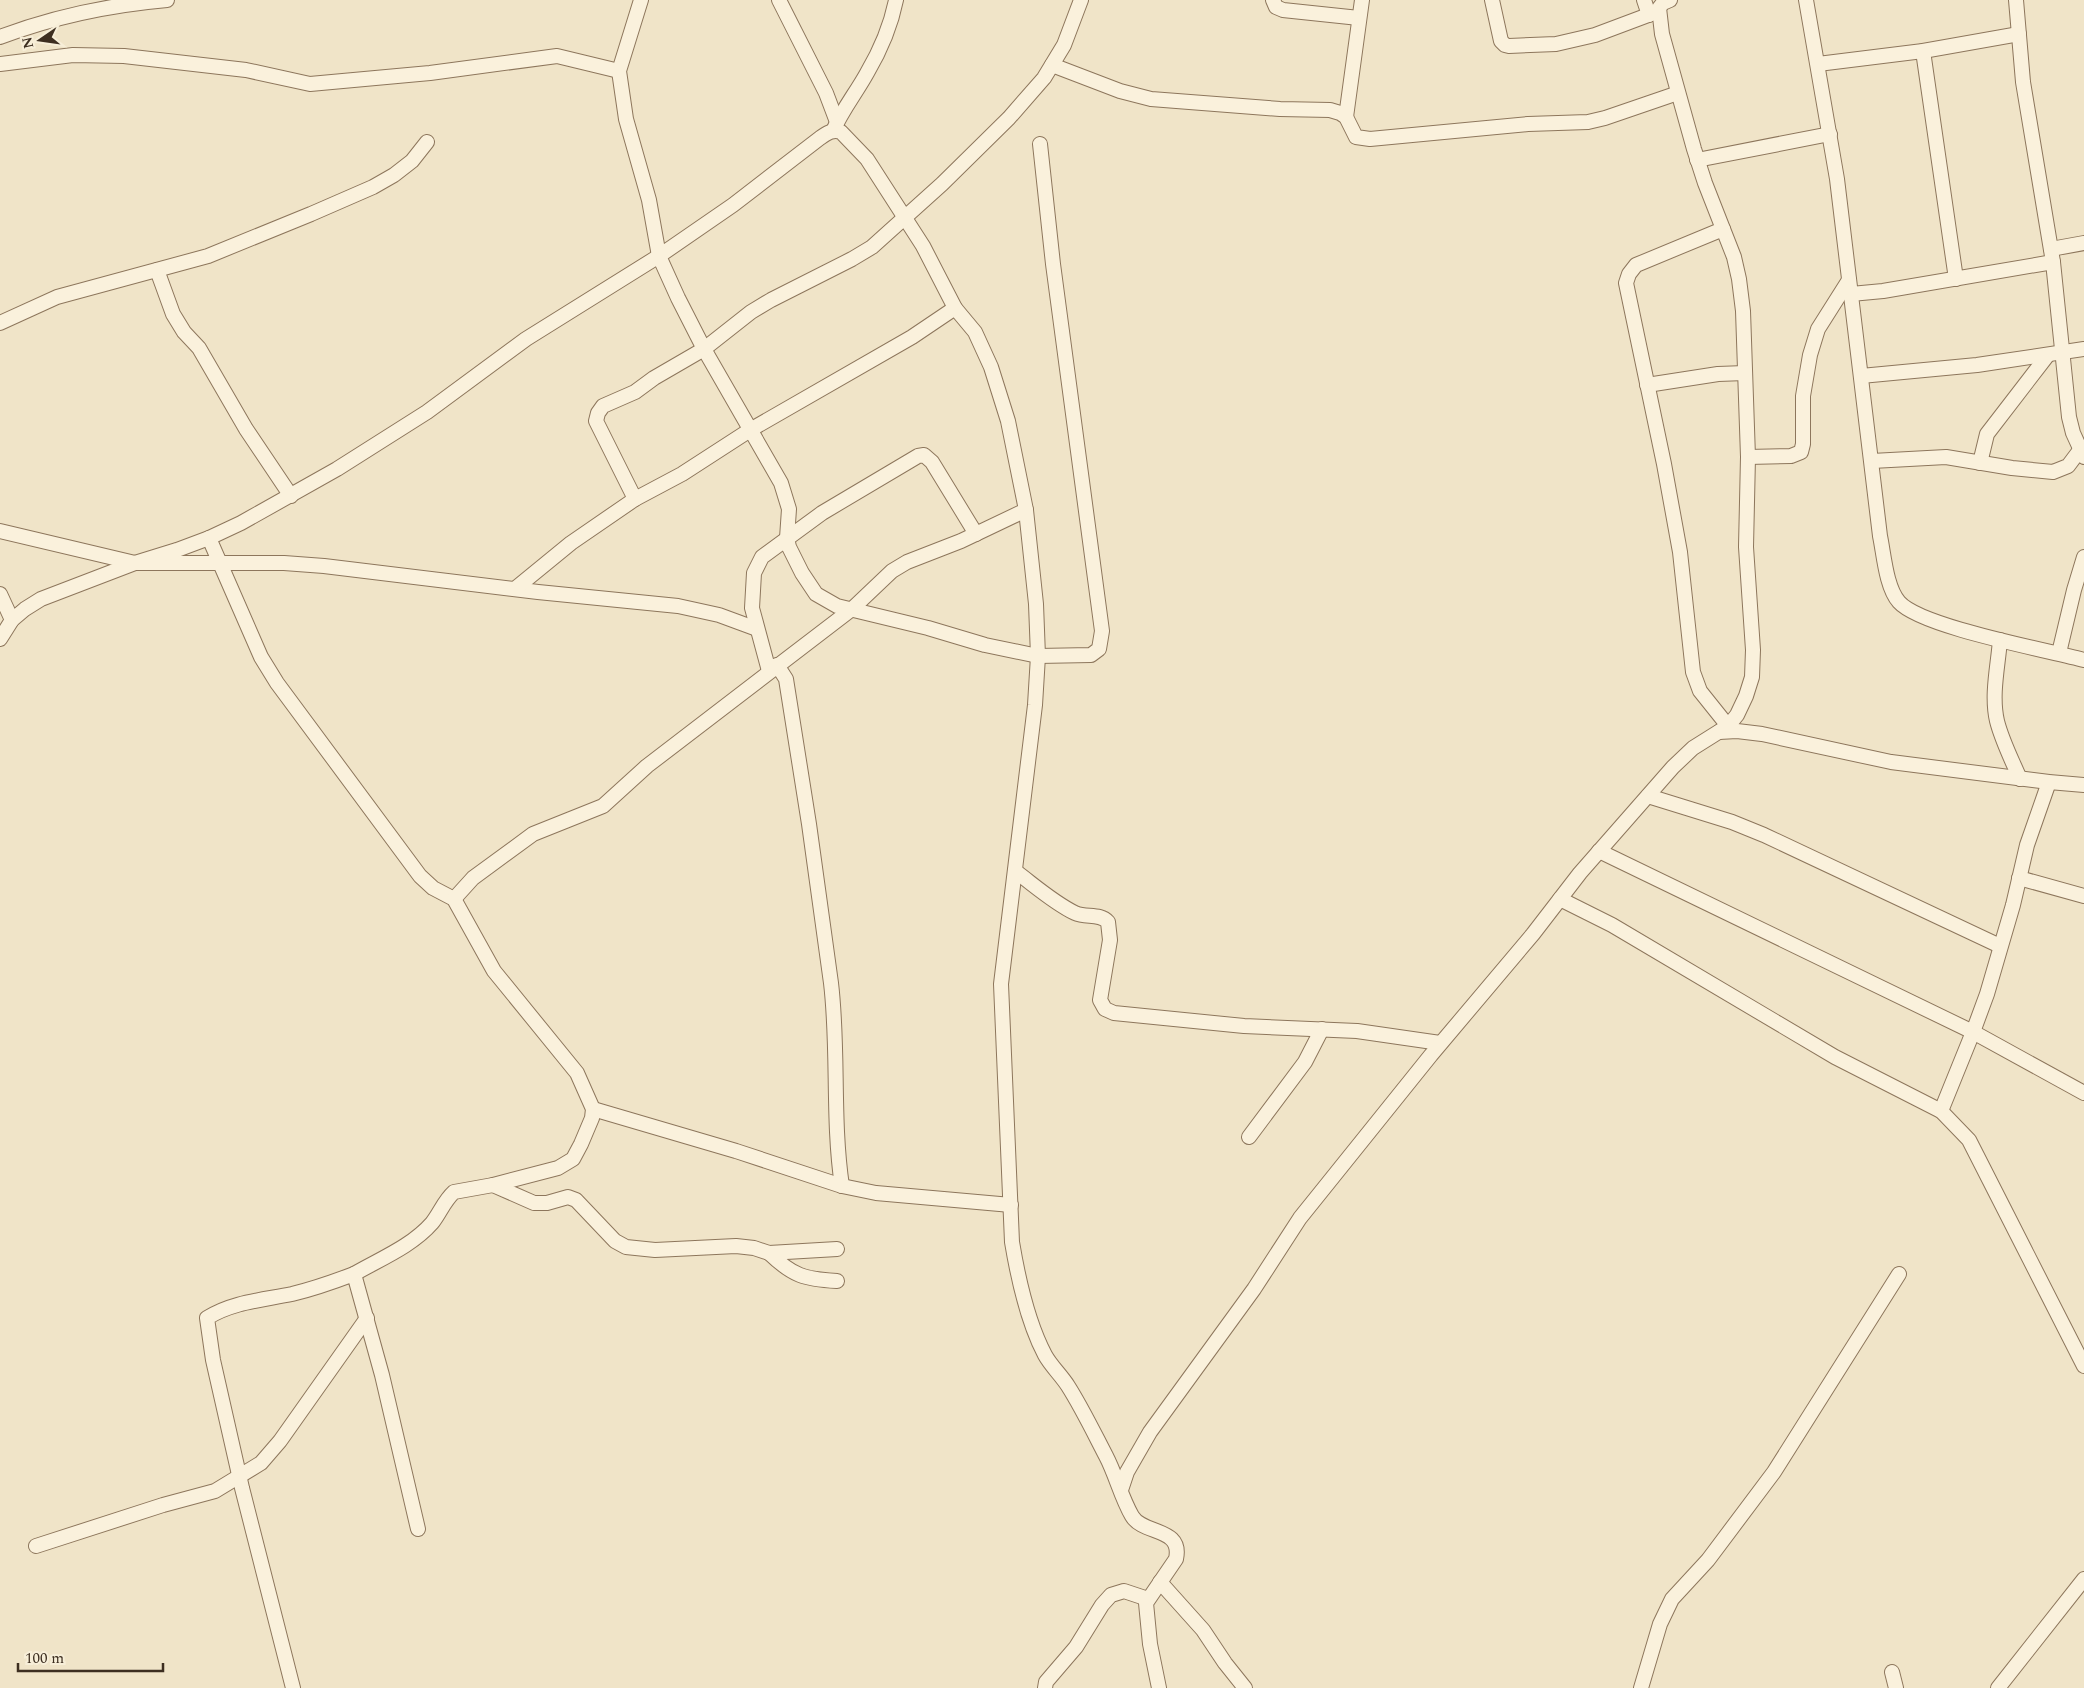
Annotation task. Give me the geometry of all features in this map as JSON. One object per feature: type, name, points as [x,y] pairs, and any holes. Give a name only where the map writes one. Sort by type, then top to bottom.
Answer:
[{"type":"street","points":[[0,37],[22,29],[105,8],[167,0]]},
{"type":"street","points":[[641,0],[620,71],[626,119],[649,200],[659,256],[704,349],[781,483],[789,508],[787,538],[795,558],[816,594],[838,606],[928,628],[985,645],[1038,656],[1091,655],[1099,648],[1102,631],[1053,264],[1040,144]]},
{"type":"street","points":[[779,0],[826,94],[835,127],[858,147],[924,246],[955,308],[976,332],[1008,421],[1026,510],[1036,604],[1038,656],[1035,705],[1001,984],[1012,1242],[1018,1280],[1036,1334],[1045,1354],[1073,1394],[1108,1458],[1132,1516],[1143,1526],[1164,1534],[1176,1546],[1176,1559],[1148,1599],[1146,1610],[1159,1688]]},
{"type":"street","points":[[0,640],[12,620],[25,608],[41,599],[135,563],[209,538],[242,523],[291,496],[427,412],[526,338],[568,310],[659,256],[733,205],[835,127],[868,73],[881,47],[896,0]]},
{"type":"street","points":[[634,499],[596,421],[598,413],[603,406],[635,392],[654,378],[704,349],[751,312],[771,300],[872,247],[1009,118],[1044,78],[1064,45],[1081,0]]},
{"type":"street","points":[[1273,0],[1276,7],[1283,10],[1359,18]]},
{"type":"street","points":[[1346,117],[1362,0]]},
{"type":"street","points":[[1492,0],[1501,41],[1509,46],[1556,44],[1595,35],[1654,13],[1663,3],[1670,0]]},
{"type":"street","points":[[1121,1490],[1128,1472],[1150,1432],[1254,1289],[1300,1218],[1440,1043],[1533,934],[1599,851],[1693,748],[1723,729],[1737,714],[1752,677],[1752,624],[1746,547],[1748,458],[1743,311],[1739,279],[1734,257],[1697,160],[1662,34],[1654,13],[1644,0]]},
{"type":"street","points":[[1806,0],[1838,179],[1880,536],[1886,569],[1898,601],[1910,611],[1928,618],[2000,640],[2084,660]]},
{"type":"street","points":[[1872,461],[1934,456],[2053,472],[2068,466],[2082,454],[2073,433],[2069,417],[2052,256],[2023,82],[2016,0]]},
{"type":"street","points":[[1818,64],[1923,51],[2019,34]]},
{"type":"street","points":[[1923,51],[1956,278]]},
{"type":"street","points":[[0,64],[72,55],[124,56],[246,70],[310,84],[430,73],[557,56],[620,71]]},
{"type":"street","points":[[1052,65],[1120,91],[1151,99],[1280,109],[1330,110],[1346,117],[1356,137],[1378,139],[1489,128],[1588,122],[1678,93]]},
{"type":"street","points":[[1697,160],[1830,134]]},
{"type":"street","points":[[1,323],[57,297],[208,256],[235,246],[373,187],[394,175],[412,161],[427,142]]},
{"type":"street","points":[[1723,229],[1636,265],[1629,274],[1626,283],[1664,464],[1680,552],[1693,672],[1700,691],[1723,729]]},
{"type":"street","points":[[1851,294],[1884,291],[1956,278],[2052,256],[2084,243]]},
{"type":"street","points":[[157,270],[173,314],[184,332],[199,348],[246,429],[291,496]]},
{"type":"street","points":[[1748,458],[1791,456],[1801,452],[1803,444],[1803,396],[1810,355],[1818,329],[1849,280]]},
{"type":"street","points":[[516,588],[571,542],[634,499],[682,474],[750,430],[912,337],[955,308]]},
{"type":"street","points":[[1861,376],[2047,356],[2084,350]]},
{"type":"street","points":[[1980,463],[1987,434],[2047,356]]},
{"type":"street","points":[[1647,385],[1718,374],[1745,374]]},
{"type":"street","points":[[842,1186],[838,1146],[834,1009],[809,824],[786,679],[773,668],[757,629],[752,608],[754,573],[762,557],[787,538],[906,462],[924,455],[929,458],[937,470],[976,534]]},
{"type":"street","points":[[454,899],[473,878],[533,834],[603,806],[647,766],[852,609],[892,571],[907,562],[976,534],[1026,510]]},
{"type":"street","points":[[0,531],[135,563],[324,566],[538,592],[678,606],[719,615],[757,629]]},
{"type":"street","points":[[209,538],[261,658],[277,683],[420,876],[433,888],[454,899],[494,971],[577,1073],[593,1109],[592,1118],[581,1144],[572,1159],[558,1168],[493,1185],[454,1192],[447,1197],[432,1223],[412,1241],[354,1274],[317,1288],[219,1310],[207,1318],[213,1360],[240,1477],[293,1688]]},
{"type":"street","points":[[2058,653],[2083,564]]},
{"type":"street","points":[[0,594],[12,620]]},
{"type":"street","points":[[2000,640],[1995,697],[1997,719],[2004,742],[2020,779]]},
{"type":"street","points":[[1723,729],[1762,734],[1891,762],[2020,779],[2084,785]]},
{"type":"street","points":[[1941,1111],[1974,1032],[2027,846],[2049,782]]},
{"type":"street","points":[[1648,796],[1732,822],[1764,835],[2000,946]]},
{"type":"street","points":[[1599,851],[1974,1032],[2084,1093]]},
{"type":"street","points":[[1015,871],[1068,909],[1083,916],[1101,917],[1108,922],[1110,940],[1100,1000],[1105,1009],[1114,1013],[1244,1026],[1357,1032],[1440,1043]]},
{"type":"street","points":[[2019,878],[2084,896]]},
{"type":"street","points":[[1560,899],[1620,930],[1835,1057],[1941,1111],[1969,1140],[2084,1366]]},
{"type":"street","points":[[1249,1137],[1305,1062],[1322,1029]]},
{"type":"street","points":[[593,1109],[842,1186],[876,1194],[1011,1205]]},
{"type":"street","points":[[493,1185],[534,1204],[547,1203],[568,1197],[576,1200],[615,1240],[626,1247],[656,1250],[736,1246],[754,1248],[769,1253],[837,1249]]},
{"type":"street","points":[[769,1253],[785,1268],[801,1276],[837,1281]]},
{"type":"street","points":[[354,1274],[382,1375],[418,1529]]},
{"type":"street","points":[[1641,1688],[1660,1624],[1672,1599],[1708,1560],[1774,1472],[1899,1274]]},
{"type":"street","points":[[36,1546],[108,1522],[215,1491],[261,1463],[280,1441],[367,1318]]},
{"type":"street","points":[[1998,1688],[2084,1579]]},
{"type":"street","points":[[1160,1582],[1198,1624],[1245,1688]]},
{"type":"street","points":[[1045,1688],[1046,1682],[1076,1647],[1102,1605],[1111,1595],[1124,1591],[1148,1599]]},
{"type":"street","points":[[1892,1672],[1896,1688]]}]
